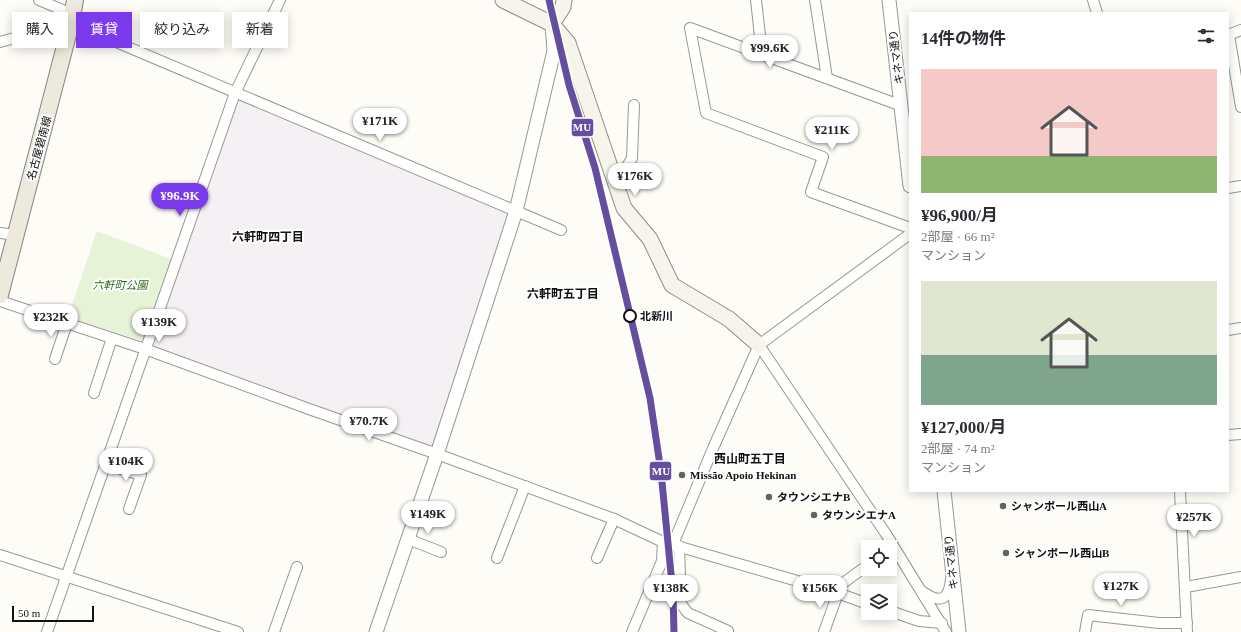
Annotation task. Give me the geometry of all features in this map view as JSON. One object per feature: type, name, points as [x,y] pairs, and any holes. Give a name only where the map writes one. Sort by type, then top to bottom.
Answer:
[{"type":"main road","points":[[503,0],[552,24],[568,43],[624,208],[650,239],[672,285],[729,319],[759,344]]},
{"type":"main road","points":[[552,24],[563,7],[564,0]]},
{"type":"main road","name":"名古屋碧南線","points":[[0,295],[8,234],[73,12]]},
{"type":"street","points":[[39,0],[73,12],[235,93],[561,230]]},
{"type":"street","points":[[47,632],[235,93],[280,0]]},
{"type":"street","points":[[756,0],[762,54]]},
{"type":"street","points":[[814,0],[827,78]]},
{"type":"street","name":"キネマ通り","points":[[889,0],[909,176]]},
{"type":"street","points":[[1093,0],[1097,12]]},
{"type":"street","points":[[0,42],[73,12]]},
{"type":"street","points":[[376,632],[437,454],[516,211],[554,51],[552,24]]},
{"type":"street","points":[[902,106],[690,28],[706,113],[823,158],[811,192],[909,228]]},
{"type":"street","points":[[1229,35],[1241,30]]},
{"type":"street","points":[[1229,41],[1241,107]]},
{"type":"street","points":[[616,185],[632,158],[634,105]]},
{"type":"street","points":[[1229,188],[1241,186]]},
{"type":"street","points":[[632,632],[759,344],[909,235]]},
{"type":"street","points":[[0,301],[145,349],[315,412],[437,454],[614,519],[671,544],[835,592],[861,601]]},
{"type":"street","points":[[55,359],[67,323]]},
{"type":"street","points":[[1229,330],[1241,328]]},
{"type":"street","points":[[94,393],[112,338]]},
{"type":"street","points":[[759,344],[887,540]]},
{"type":"street","points":[[1229,435],[1241,434]]},
{"type":"street","points":[[105,464],[141,475],[129,508]]},
{"type":"street","points":[[497,558],[525,486]]},
{"type":"street","name":"キネマ通り","points":[[944,492],[959,632]]},
{"type":"street","points":[[1085,632],[1088,615],[1158,622],[1187,628],[1180,492]]},
{"type":"street","points":[[597,558],[614,519]]},
{"type":"street","points":[[408,539],[441,552]]},
{"type":"street","points":[[671,544],[681,604],[688,613],[728,631]]},
{"type":"street","points":[[0,555],[238,632]]},
{"type":"street","points":[[897,556],[944,628]]},
{"type":"street","points":[[274,632],[297,566]]},
{"type":"street","points":[[920,590],[933,599],[940,599],[946,595],[950,588],[952,568]]},
{"type":"street","points":[[824,632],[835,592],[861,571]]},
{"type":"street","points":[[1186,587],[1241,577]]},
{"type":"street","points":[[897,614],[944,628]]},
{"type":"shaded area","points":[[235,93],[516,211],[437,454],[145,349]]},
{"type":"green space","name":"六軒町公園","points":[[97,231],[171,259],[143,341],[68,317]]},
{"type":"transit line","name":"MU","points":[[549,0],[569,85],[595,168],[650,398],[661,472],[673,594],[674,632]]},
{"type":"place","name":"北新川","points":[[630,316]]},
{"type":"place","name":"Missão Apoio Hekinan","points":[[682,475]]},
{"type":"place","name":"タウンシエナB","points":[[769,497]]},
{"type":"place","name":"シャンポール西山A","points":[[1003,506]]},
{"type":"place","name":"タウンシエナA","points":[[814,515]]},
{"type":"place","name":"シャンポール西山B","points":[[1006,553]]},
{"type":"district","name":"六軒町四丁目","points":[[268,237]]},
{"type":"district","name":"六軒町五丁目","points":[[563,294]]},
{"type":"district","name":"西山町五丁目","points":[[750,459]]}]
